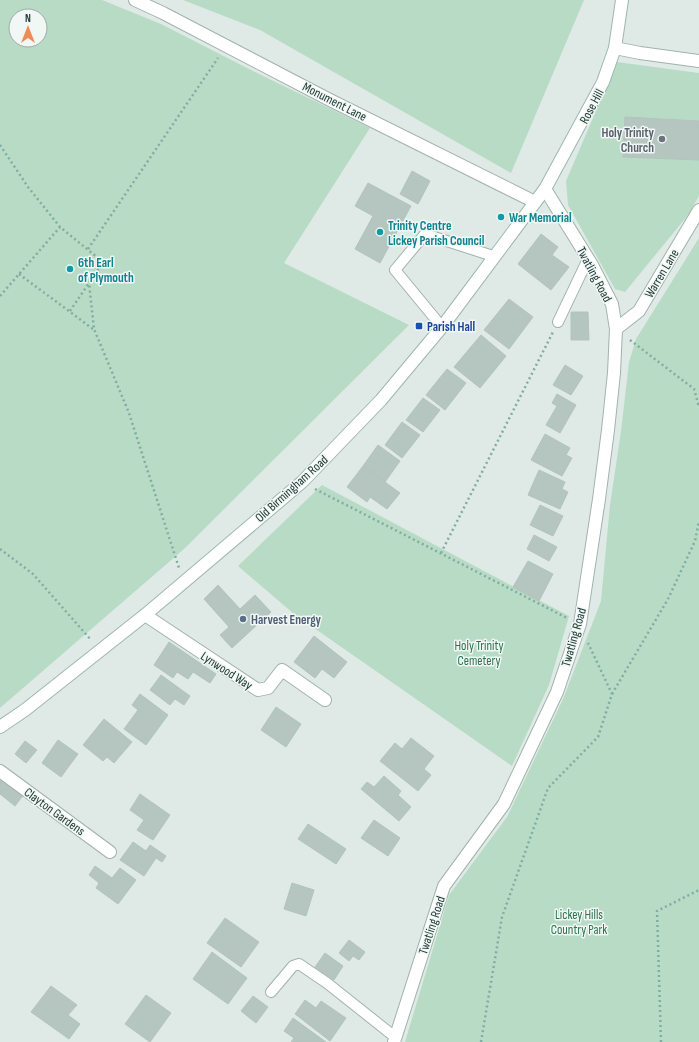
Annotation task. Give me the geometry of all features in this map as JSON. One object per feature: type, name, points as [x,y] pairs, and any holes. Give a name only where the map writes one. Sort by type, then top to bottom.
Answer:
[{"type":"street","name":"Monument Lane","points":[[135,0],[535,202]]},
{"type":"street","name":"Rose Hill","points":[[535,202],[544,189],[603,82],[615,48],[622,0]]},
{"type":"street","points":[[615,48],[640,54],[699,61]]},
{"type":"street","name":"Twatling Road","points":[[395,1039],[444,886],[504,804],[557,692],[580,624],[608,430],[614,374],[616,329],[612,304],[588,259],[544,189]]},
{"type":"street","name":"Old Birmingham Road","points":[[0,727],[25,710],[145,615],[302,482],[382,400],[442,327],[493,256],[535,202]]},
{"type":"street","name":"Warren Lane","points":[[616,329],[638,311],[699,210]]},
{"type":"street","name":"Lynwood Way","points":[[145,615],[258,690],[268,688],[282,670],[325,700]]},
{"type":"street","name":"Clayton Gardens","points":[[0,771],[110,852]]},
{"type":"lane","points":[[442,327],[395,270],[425,234],[493,256]]},
{"type":"lane","points":[[558,322],[588,259]]},
{"type":"lane","points":[[271,992],[293,966],[299,964],[327,983],[395,1039]]},
{"type":"path","points":[[88,249],[226,46]]},
{"type":"path","points":[[0,145],[28,187],[60,227],[103,262],[70,311]]},
{"type":"path","points":[[0,296],[60,227]]},
{"type":"path","points":[[19,274],[94,329]]},
{"type":"path","points":[[89,283],[94,329],[130,413],[184,582]]},
{"type":"path","points":[[441,553],[558,322]]},
{"type":"path","points":[[616,329],[694,389],[699,407]]},
{"type":"path","points":[[302,482],[580,624],[612,694]]},
{"type":"path","points":[[481,1042],[502,917],[548,788],[598,737],[612,694],[668,599],[695,541],[699,521]]},
{"type":"path","points":[[0,549],[32,574],[100,650]]},
{"type":"path","points":[[661,1042],[657,911],[699,890]]},
{"type":"green space","points":[[0,0],[102,0],[161,24],[370,128],[284,263],[409,325],[184,549],[0,708]]},
{"type":"green space","points":[[183,0],[584,0],[511,173],[260,30]]},
{"type":"green space","points":[[617,62],[699,73],[699,196],[688,215],[625,292],[615,289],[568,205],[566,181]]},
{"type":"green space","name":"Lickey Hills Country Park","points":[[699,238],[699,1042],[405,1042],[449,895],[507,817],[563,699],[601,601],[610,505],[629,362],[636,339]]},
{"type":"green space","name":"Holy Trinity Cemetery","points":[[322,485],[569,616],[549,685],[512,766],[294,614],[238,566]]},
{"type":"building","name":"Holy Trinity Church","points":[[625,117],[699,121],[699,160],[623,157]]},
{"type":"building","points":[[412,171],[430,181],[418,204],[400,194]]},
{"type":"building","name":"Trinity Centre Lickey Parish Council","points":[[368,183],[411,206],[380,263],[355,249],[373,216],[355,206]]},
{"type":"building","points":[[541,234],[558,247],[552,255],[569,267],[551,290],[518,264]]},
{"type":"building","points":[[509,299],[533,317],[509,349],[484,330]]},
{"type":"building","points":[[571,312],[588,312],[589,340],[571,340]]},
{"type":"building","points":[[481,335],[506,356],[480,388],[454,367]]},
{"type":"building","points":[[565,365],[583,376],[571,395],[553,385]]},
{"type":"building","points":[[447,369],[466,383],[445,410],[426,395]]},
{"type":"building","points":[[557,394],[576,405],[560,433],[546,425],[557,406],[552,403]]},
{"type":"building","points":[[423,398],[440,410],[423,432],[406,420]]},
{"type":"building","points":[[402,422],[420,435],[402,458],[385,445]]},
{"type":"building","points":[[545,434],[570,448],[566,455],[572,458],[562,476],[531,460]]},
{"type":"building","points":[[378,445],[400,461],[385,482],[363,466]]},
{"type":"building","points":[[363,466],[400,493],[387,509],[370,497],[367,502],[347,487]]},
{"type":"building","points":[[539,470],[565,482],[562,489],[568,492],[560,509],[528,495]]},
{"type":"building","points":[[540,505],[563,516],[553,536],[530,525]]},
{"type":"building","points":[[534,535],[557,547],[549,561],[527,549]]},
{"type":"building","points":[[528,561],[553,574],[539,601],[513,587]]},
{"type":"building","name":"Harvest Energy","points":[[218,585],[240,609],[255,595],[271,612],[232,648],[220,635],[229,627],[204,599]]},
{"type":"building","points":[[314,636],[347,662],[334,678],[322,669],[315,678],[294,662]]},
{"type":"building","points":[[169,642],[216,674],[210,683],[193,672],[188,679],[177,672],[173,678],[154,665]]},
{"type":"building","points":[[161,675],[190,696],[184,705],[175,699],[170,705],[150,690]]},
{"type":"building","points":[[140,694],[168,715],[146,745],[124,729],[138,710],[132,705]]},
{"type":"building","points":[[276,707],[301,724],[286,747],[261,730]]},
{"type":"building","points":[[104,719],[132,742],[114,763],[107,757],[103,761],[83,745]]},
{"type":"building","points":[[411,738],[434,756],[424,769],[431,775],[418,791],[380,761],[395,743],[402,749]]},
{"type":"building","points":[[58,740],[78,754],[61,777],[42,763]]},
{"type":"building","points":[[25,741],[37,750],[26,763],[15,754]]},
{"type":"building","points":[[0,776],[24,794],[15,806],[0,794]]},
{"type":"building","points":[[384,776],[401,791],[398,795],[411,807],[399,821],[361,789],[367,782],[374,787]]},
{"type":"building","points":[[140,794],[170,815],[153,840],[137,830],[144,820],[130,810]]},
{"type":"building","points":[[374,820],[400,838],[388,856],[361,838]]},
{"type":"building","points":[[308,824],[346,849],[336,864],[298,839]]},
{"type":"building","points":[[133,842],[146,851],[150,845],[166,856],[162,862],[156,858],[144,876],[120,860]]},
{"type":"building","points":[[95,866],[112,878],[120,868],[136,880],[118,904],[96,888],[99,883],[89,875]]},
{"type":"building","points":[[292,883],[314,890],[306,916],[284,909]]},
{"type":"building","points":[[225,918],[259,942],[241,967],[207,943]]},
{"type":"building","points":[[349,940],[365,952],[359,960],[353,956],[349,961],[339,953]]},
{"type":"building","points":[[212,952],[247,978],[228,1004],[193,979]]},
{"type":"building","points":[[325,953],[343,966],[334,980],[315,967]]},
{"type":"building","points":[[51,986],[77,1005],[68,1015],[80,1024],[69,1039],[31,1012]]},
{"type":"building","points":[[146,995],[171,1013],[150,1042],[125,1024]]},
{"type":"building","points":[[253,996],[268,1007],[256,1023],[241,1011]]},
{"type":"building","points":[[305,1000],[316,1008],[321,1001],[346,1018],[330,1041],[295,1014]]},
{"type":"building","points":[[293,1018],[326,1042],[291,1042],[294,1038],[284,1031]]},
{"type":"place","name":"Holy Trinity Church","points":[[662,139]]},
{"type":"place","name":"War Memorial","points":[[501,217]]},
{"type":"place","name":"Trinity Centre Lickey Parish Council","points":[[380,232]]},
{"type":"place","name":"6th Earl of Plymouth","points":[[70,269]]},
{"type":"place","name":"Parish Hall","points":[[419,326]]},
{"type":"place","name":"Harvest Energy","points":[[243,619]]}]
